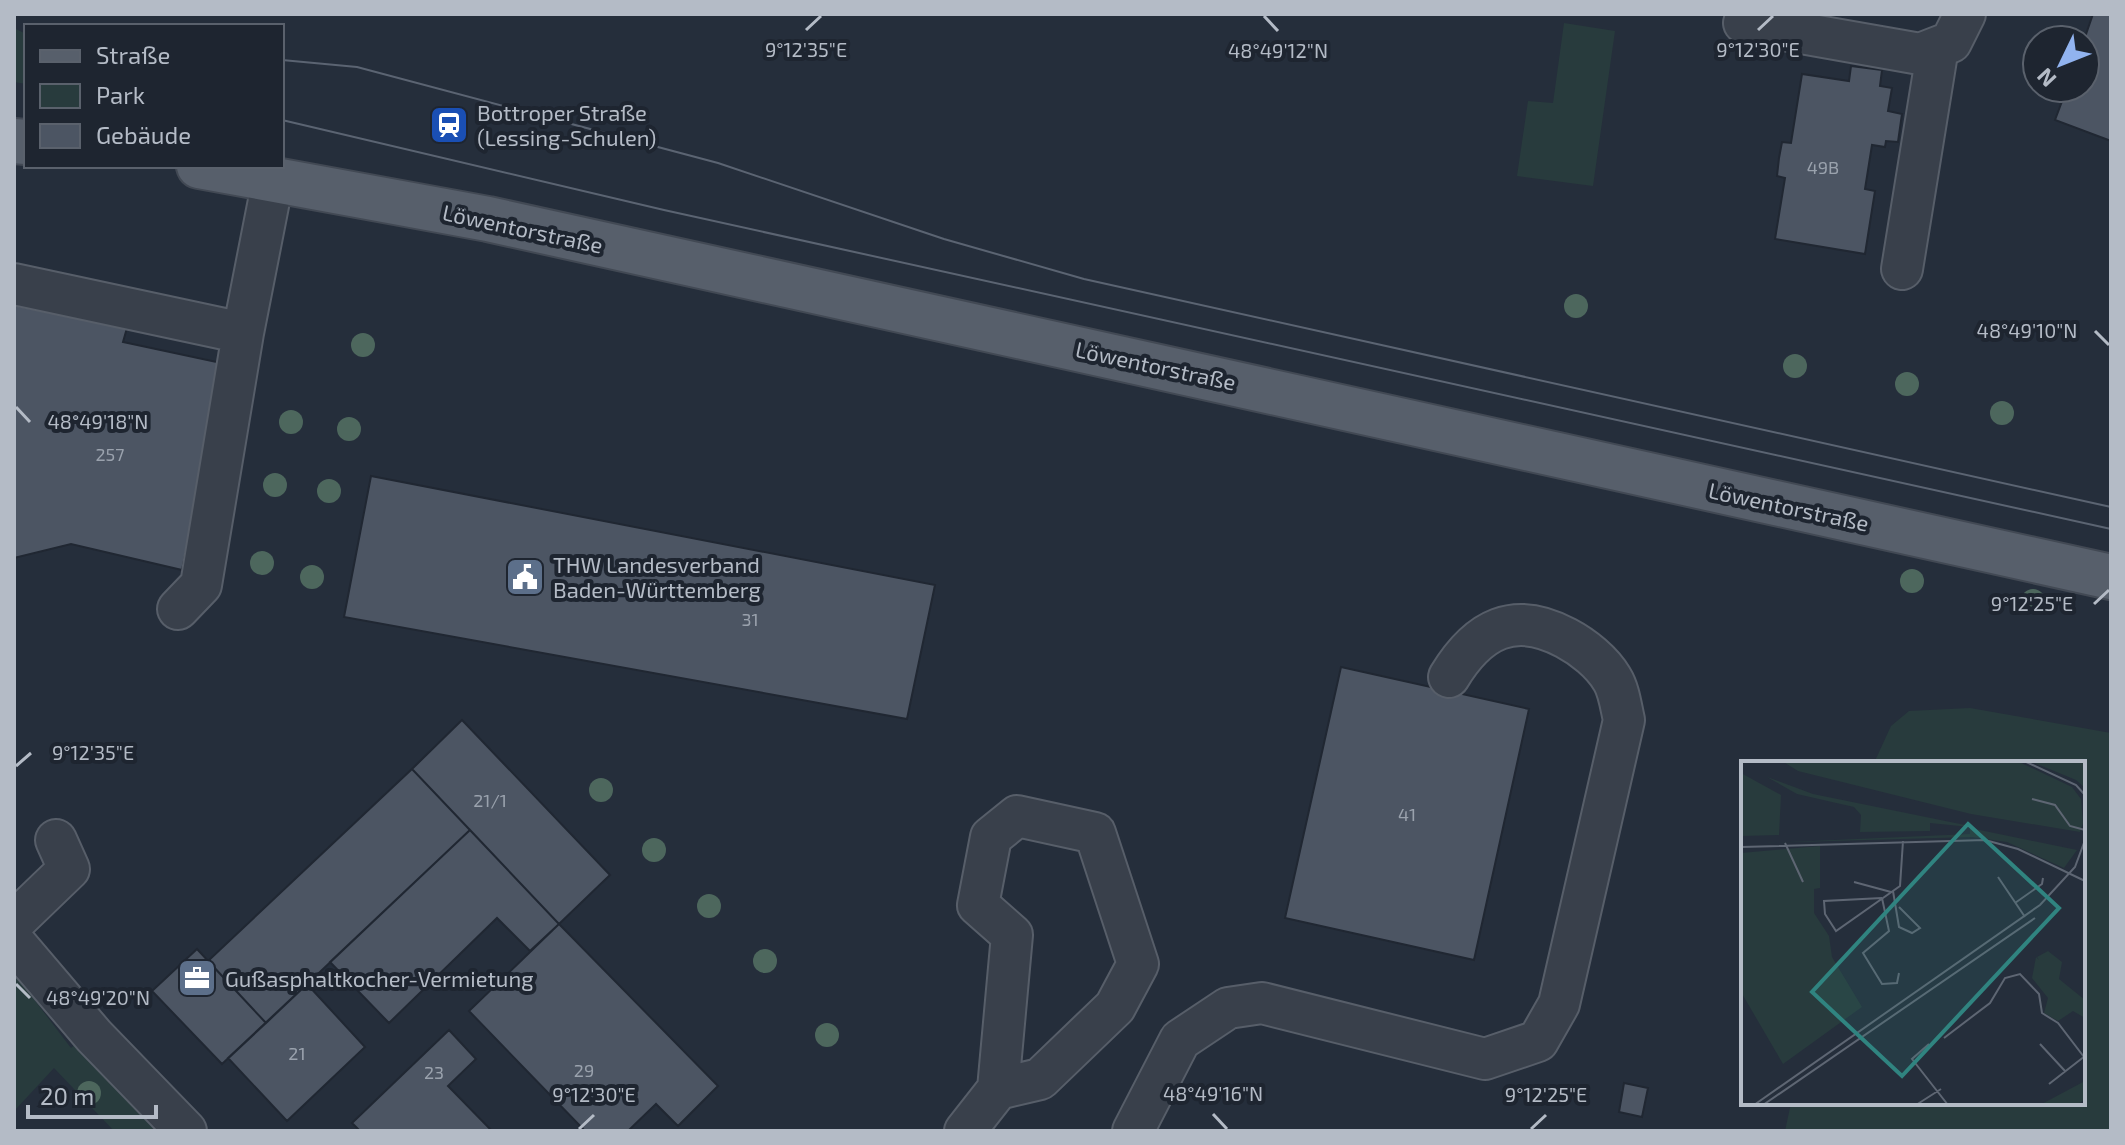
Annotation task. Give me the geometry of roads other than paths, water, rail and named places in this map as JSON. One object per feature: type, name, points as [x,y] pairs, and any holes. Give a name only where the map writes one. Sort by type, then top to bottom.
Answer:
[{"type":"main road","name":"Löwentorstraße","points":[[210,168],[488,219],[2111,577]]},
{"type":"street","points":[[1744,23],[1850,28],[1920,54],[1951,42],[1965,14]]},
{"type":"street","points":[[1902,269],[1938,47]]},
{"type":"street","points":[[178,609],[201,585],[243,333],[273,180]]},
{"type":"street","points":[[14,284],[243,333]]},
{"type":"street","points":[[1133,1131],[1180,1040],[1228,1008],[1262,1003],[1485,1059],[1538,1041],[1559,1004],[1624,720],[1612,679],[1583,647],[1557,633],[1527,623],[1482,637],[1462,655],[1449,677]]},
{"type":"street","points":[[965,1131],[998,1089],[1012,935],[978,905],[991,837],[1017,816],[1095,833],[1138,964],[1115,1007],[1040,1079],[998,1089]]},
{"type":"street","points":[[14,922],[69,869],[56,840]]},
{"type":"street","points":[[14,942],[94,1036],[186,1131]]},
{"type":"tram line","points":[[284,60],[357,67],[718,163],[944,239],[1084,279],[2111,507]]},
{"type":"tram line","points":[[284,120],[664,210],[2111,529]]},
{"type":"place","name":"Bottroper Straße (Lessing-Schulen)","points":[[449,125]]},
{"type":"place","name":"THW Landesverband Baden-Württemberg","points":[[525,577]]},
{"type":"place","name":"Gußasphaltkocher-Vermietung","points":[[197,978]]}]
